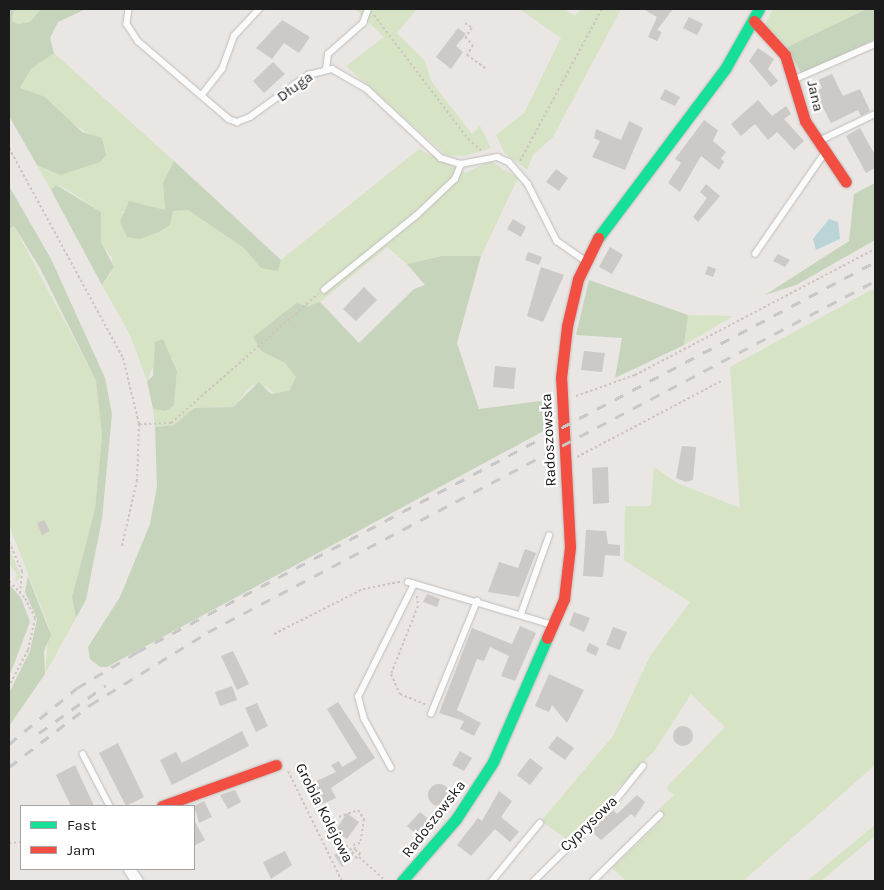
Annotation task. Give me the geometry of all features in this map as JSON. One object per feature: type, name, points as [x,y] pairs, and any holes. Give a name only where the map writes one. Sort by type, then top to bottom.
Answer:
[{"type":"street","name":"Radoszowska","points":[[402,881],[456,819],[493,762],[554,626],[569,574],[561,398],[567,326],[586,261],[606,223],[719,76],[754,21],[759,9]]},
{"type":"street","name":"Jana","points":[[754,21],[785,55],[796,79],[802,114],[821,147],[846,182]]},
{"type":"street","name":"Grobla Kolejowa","points":[[165,805],[276,765]]},
{"type":"street","points":[[130,870],[137,881]]},
{"type":"lane","name":"Długa","points":[[129,9],[130,32],[201,96],[238,122],[269,107],[308,75],[326,70],[343,72],[441,158],[462,164]]},
{"type":"lane","points":[[201,96],[222,69],[234,36],[259,9]]},
{"type":"lane","points":[[326,70],[328,54],[363,23],[369,9]]},
{"type":"lane","points":[[796,79],[875,44]]},
{"type":"lane","points":[[755,254],[821,147],[875,114]]},
{"type":"lane","points":[[324,290],[417,215],[455,179],[462,164],[497,157],[516,166],[557,241],[586,261]]},
{"type":"lane","points":[[521,614],[549,536]]},
{"type":"lane","points":[[391,768],[364,719],[358,697],[411,583],[521,614],[554,626]]},
{"type":"lane","points":[[431,714],[477,601]]},
{"type":"lane","points":[[83,754],[109,805]]},
{"type":"lane","name":"Cyprysowa","points":[[534,881],[614,802],[643,766]]},
{"type":"lane","points":[[592,881],[660,815]]},
{"type":"lane","points":[[492,881],[540,823]]},
{"type":"path","points":[[369,9],[478,149]]},
{"type":"path","points":[[516,166],[602,9]]},
{"type":"path","points":[[465,22],[472,28],[465,37],[473,45],[467,55],[486,69]]},
{"type":"path","points":[[9,148],[123,358],[139,424],[137,480],[122,546]]},
{"type":"path","points":[[561,398],[635,374],[875,249]]},
{"type":"path","points":[[139,424],[171,423],[324,290]]},
{"type":"path","points":[[564,464],[723,380]]},
{"type":"path","points":[[9,542],[22,571],[20,593]]},
{"type":"path","points":[[9,581],[20,593],[35,618],[28,650],[9,686]]},
{"type":"path","points":[[274,634],[371,586],[411,583],[418,606],[391,667],[392,682],[400,694],[434,708]]},
{"type":"path","name":"Grobla Kolejowa","points":[[276,765],[287,769],[342,881]]},
{"type":"path","points":[[339,817],[358,810],[364,819],[360,843],[354,846],[354,857],[359,857]]},
{"type":"path","points":[[330,833],[354,850],[359,857],[386,881]]},
{"type":"green space","points":[[9,9],[14,9],[12,21],[18,24],[30,22],[41,9],[86,9],[58,22],[50,38],[54,53],[31,69],[20,88],[45,97],[82,132],[102,138],[106,155],[100,162],[60,175],[37,165],[9,116]]},
{"type":"green space","points":[[14,9],[41,9],[30,22],[18,24],[12,21]]},
{"type":"green space","points":[[355,9],[417,9],[397,33],[425,61],[431,81],[472,134],[480,126],[491,148],[465,156],[446,155],[346,66],[384,37]]},
{"type":"green space","points":[[564,9],[575,16],[581,9],[621,9],[553,137],[533,155],[527,170],[504,152],[496,135],[524,113],[561,38],[521,10]]},
{"type":"green space","points":[[773,9],[867,9],[787,47],[765,24]]},
{"type":"green space","points":[[867,9],[875,10],[875,39],[802,75],[787,47]]},
{"type":"green space","points":[[54,53],[174,161],[163,183],[165,211],[143,204],[120,213],[188,210],[278,271],[281,260],[419,149],[465,173],[490,161],[518,178],[481,256],[442,256],[407,264],[387,247],[320,302],[308,306],[296,303],[253,337],[261,351],[285,363],[296,377],[289,391],[277,396],[266,386],[252,385],[233,407],[194,408],[174,425],[155,427],[153,409],[166,411],[174,405],[177,371],[173,358],[152,369],[147,381],[130,335],[102,285],[111,274],[112,258],[101,242],[101,212],[66,189],[56,185],[51,190],[37,165],[60,175],[91,135],[59,115],[54,104],[20,88],[31,69]]},
{"type":"green space","points":[[174,161],[281,260],[278,271],[261,268],[244,248],[188,210],[173,211],[170,225],[159,232],[140,239],[127,237],[120,222],[129,201],[165,210],[163,183]]},
{"type":"green space","points":[[875,183],[875,240],[796,285],[765,295],[849,241],[854,194]]},
{"type":"green space","points":[[56,185],[101,212],[101,242],[114,267],[102,285],[51,190]]},
{"type":"green space","points":[[9,186],[51,259],[105,378],[112,414],[102,519],[86,600],[76,618],[72,597],[95,509],[102,435],[96,381],[40,268],[14,226],[9,229]]},
{"type":"green space","points":[[14,226],[96,381],[102,435],[95,509],[72,597],[76,618],[45,674],[49,627],[9,525],[9,229]]},
{"type":"green space","points":[[442,256],[481,256],[457,343],[479,409],[548,400],[549,428],[107,667],[100,667],[90,659],[88,647],[120,597],[150,524],[157,487],[155,427],[174,425],[194,408],[233,407],[259,382],[271,394],[289,391],[296,377],[285,363],[261,351],[253,337],[296,303],[308,306],[320,302],[359,343],[414,289],[425,285],[407,264]]},
{"type":"green space","points":[[589,280],[688,315],[684,345],[615,378],[622,338],[576,335]]},
{"type":"green space","points":[[875,288],[875,765],[743,881],[626,881],[612,868],[665,817],[659,809],[674,795],[666,788],[725,727],[691,694],[655,750],[568,840],[541,821],[613,736],[650,656],[690,602],[624,560],[625,506],[651,506],[654,467],[677,483],[740,508],[730,367]]},
{"type":"green space","points":[[688,315],[733,316],[684,345]]},
{"type":"green space","points":[[163,339],[177,371],[174,405],[166,411],[153,409],[147,381],[153,376],[155,342]]},
{"type":"green space","points":[[9,548],[21,576],[15,582],[17,574],[9,564]]},
{"type":"green space","points":[[28,576],[51,635],[44,651],[45,674],[9,726],[9,693],[30,651],[37,619],[25,592]]},
{"type":"green space","points":[[9,584],[21,598],[30,622],[9,677]]},
{"type":"green space","points":[[875,825],[875,836],[821,881],[807,881]]},
{"type":"water","points":[[829,219],[838,222],[840,239],[816,250],[813,239]]},
{"type":"building","points":[[643,9],[673,9],[657,30],[662,32],[657,41],[648,37],[657,17]]},
{"type":"building","points":[[689,17],[703,24],[697,35],[683,28]]},
{"type":"building","points":[[282,20],[310,37],[299,53],[284,43],[272,59],[256,48]]},
{"type":"building","points":[[458,28],[466,34],[456,46],[463,52],[451,69],[436,57]]},
{"type":"building","points":[[758,48],[774,59],[768,69],[778,81],[771,87],[749,61]]},
{"type":"building","points":[[273,62],[285,74],[264,93],[253,81]]},
{"type":"building","points":[[832,74],[843,96],[860,89],[870,111],[861,116],[858,110],[831,123],[815,92],[822,88],[818,80]]},
{"type":"building","points":[[665,89],[680,97],[675,106],[660,99]]},
{"type":"building","points":[[758,100],[772,116],[786,106],[791,114],[784,119],[804,141],[794,150],[777,132],[768,140],[755,124],[741,136],[731,124]]},
{"type":"building","points":[[704,120],[718,130],[713,141],[726,152],[721,158],[724,162],[719,170],[701,156],[680,192],[668,183],[681,163],[675,159]]},
{"type":"building","points":[[629,121],[643,128],[625,170],[592,157],[600,141],[594,138],[596,129],[621,140]]},
{"type":"building","points":[[860,128],[875,155],[875,168],[866,173],[846,136]]},
{"type":"building","points":[[556,169],[568,178],[559,191],[546,182]]},
{"type":"building","points":[[706,184],[720,196],[698,222],[693,217],[707,198],[700,192]]},
{"type":"building","points":[[513,219],[526,227],[521,237],[507,229]]},
{"type":"building","points":[[610,247],[623,255],[612,274],[599,267]]},
{"type":"building","points":[[528,252],[542,257],[539,265],[525,260]]},
{"type":"building","points":[[778,254],[790,260],[785,267],[773,261]]},
{"type":"building","points":[[708,266],[716,269],[713,277],[705,274]]},
{"type":"building","points":[[541,267],[564,275],[543,322],[527,316]]},
{"type":"building","points":[[364,287],[377,300],[356,321],[343,309]]},
{"type":"building","points":[[584,351],[605,353],[602,372],[581,370]]},
{"type":"building","points":[[495,366],[516,368],[514,389],[493,387]]},
{"type":"building","points":[[682,446],[696,447],[693,480],[686,482],[676,478]]},
{"type":"building","points":[[608,467],[609,503],[593,504],[592,468]]},
{"type":"building","points":[[44,520],[50,531],[42,535],[37,523]]},
{"type":"building","points":[[586,530],[606,531],[608,544],[620,545],[620,556],[605,555],[603,577],[583,576]]},
{"type":"building","points":[[525,549],[536,553],[519,597],[488,592],[499,562],[518,568]]},
{"type":"building","points":[[427,594],[440,599],[437,607],[423,602]]},
{"type":"building","points":[[574,612],[590,618],[584,632],[569,625]]},
{"type":"building","points":[[520,626],[536,633],[515,681],[501,676],[509,656],[490,647],[484,661],[477,659],[457,710],[481,723],[474,736],[460,729],[464,721],[439,713],[472,628],[512,644]]},
{"type":"building","points":[[613,627],[627,632],[620,650],[606,645]]},
{"type":"building","points":[[589,643],[599,648],[596,656],[586,651]]},
{"type":"building","points":[[233,651],[249,684],[237,690],[221,656]]},
{"type":"building","points":[[549,674],[584,690],[567,723],[552,705],[549,712],[535,706]]},
{"type":"building","points":[[232,686],[237,700],[220,706],[215,692]]},
{"type":"building","points":[[338,702],[375,758],[331,788],[336,798],[320,805],[310,784],[336,772],[331,765],[339,761],[342,767],[357,758],[327,709]]},
{"type":"building","points":[[257,703],[268,726],[256,732],[245,708]]},
{"type":"building","points":[[683,726],[690,729],[693,736],[690,743],[683,746],[676,743],[673,736],[676,729]]},
{"type":"building","points":[[242,731],[249,746],[172,785],[160,760],[176,752],[182,763]]},
{"type":"building","points":[[557,736],[574,748],[565,760],[548,748]]},
{"type":"building","points":[[118,743],[144,797],[125,805],[99,753]]},
{"type":"building","points":[[460,751],[472,758],[464,771],[452,765]]},
{"type":"building","points":[[530,758],[543,768],[530,785],[517,775]]},
{"type":"building","points":[[75,765],[94,805],[71,805],[56,775]]},
{"type":"building","points":[[439,784],[447,787],[450,795],[447,803],[439,806],[431,803],[428,795],[431,787]]},
{"type":"building","points":[[235,790],[241,802],[228,809],[220,795]]},
{"type":"building","points":[[499,791],[512,801],[501,817],[519,832],[510,842],[495,829],[471,856],[457,845],[478,818],[482,821]]},
{"type":"building","points":[[637,795],[645,802],[635,817],[631,814],[601,840],[591,831],[613,810],[617,814]]},
{"type":"building","points":[[204,801],[212,817],[199,823],[195,806]]},
{"type":"building","points":[[420,812],[433,823],[420,838],[407,826]]},
{"type":"building","points":[[347,813],[359,822],[347,839],[335,831]]},
{"type":"building","points":[[195,822],[205,840],[195,845]]},
{"type":"building","points":[[285,851],[292,865],[271,879],[263,862]]},
{"type":"building","points":[[341,851],[349,862],[342,867],[334,855]]},
{"type":"railway","points":[[9,744],[77,688],[137,652],[875,262]]},
{"type":"railway","points":[[9,767],[90,705],[208,632],[875,281]]},
{"type":"railway","points":[[39,733],[106,685]]},
{"type":"traffic: fast","points":[[598,238],[725,69],[759,9]]},
{"type":"traffic: fast","points":[[402,881],[456,819],[493,762],[547,638]]},
{"type":"traffic: jam","points":[[754,21],[785,55],[805,121],[846,182]]},
{"type":"traffic: jam","points":[[547,638],[564,599],[570,547],[561,378],[567,326],[578,279],[598,238]]},
{"type":"traffic: jam","points":[[165,805],[276,765]]}]
